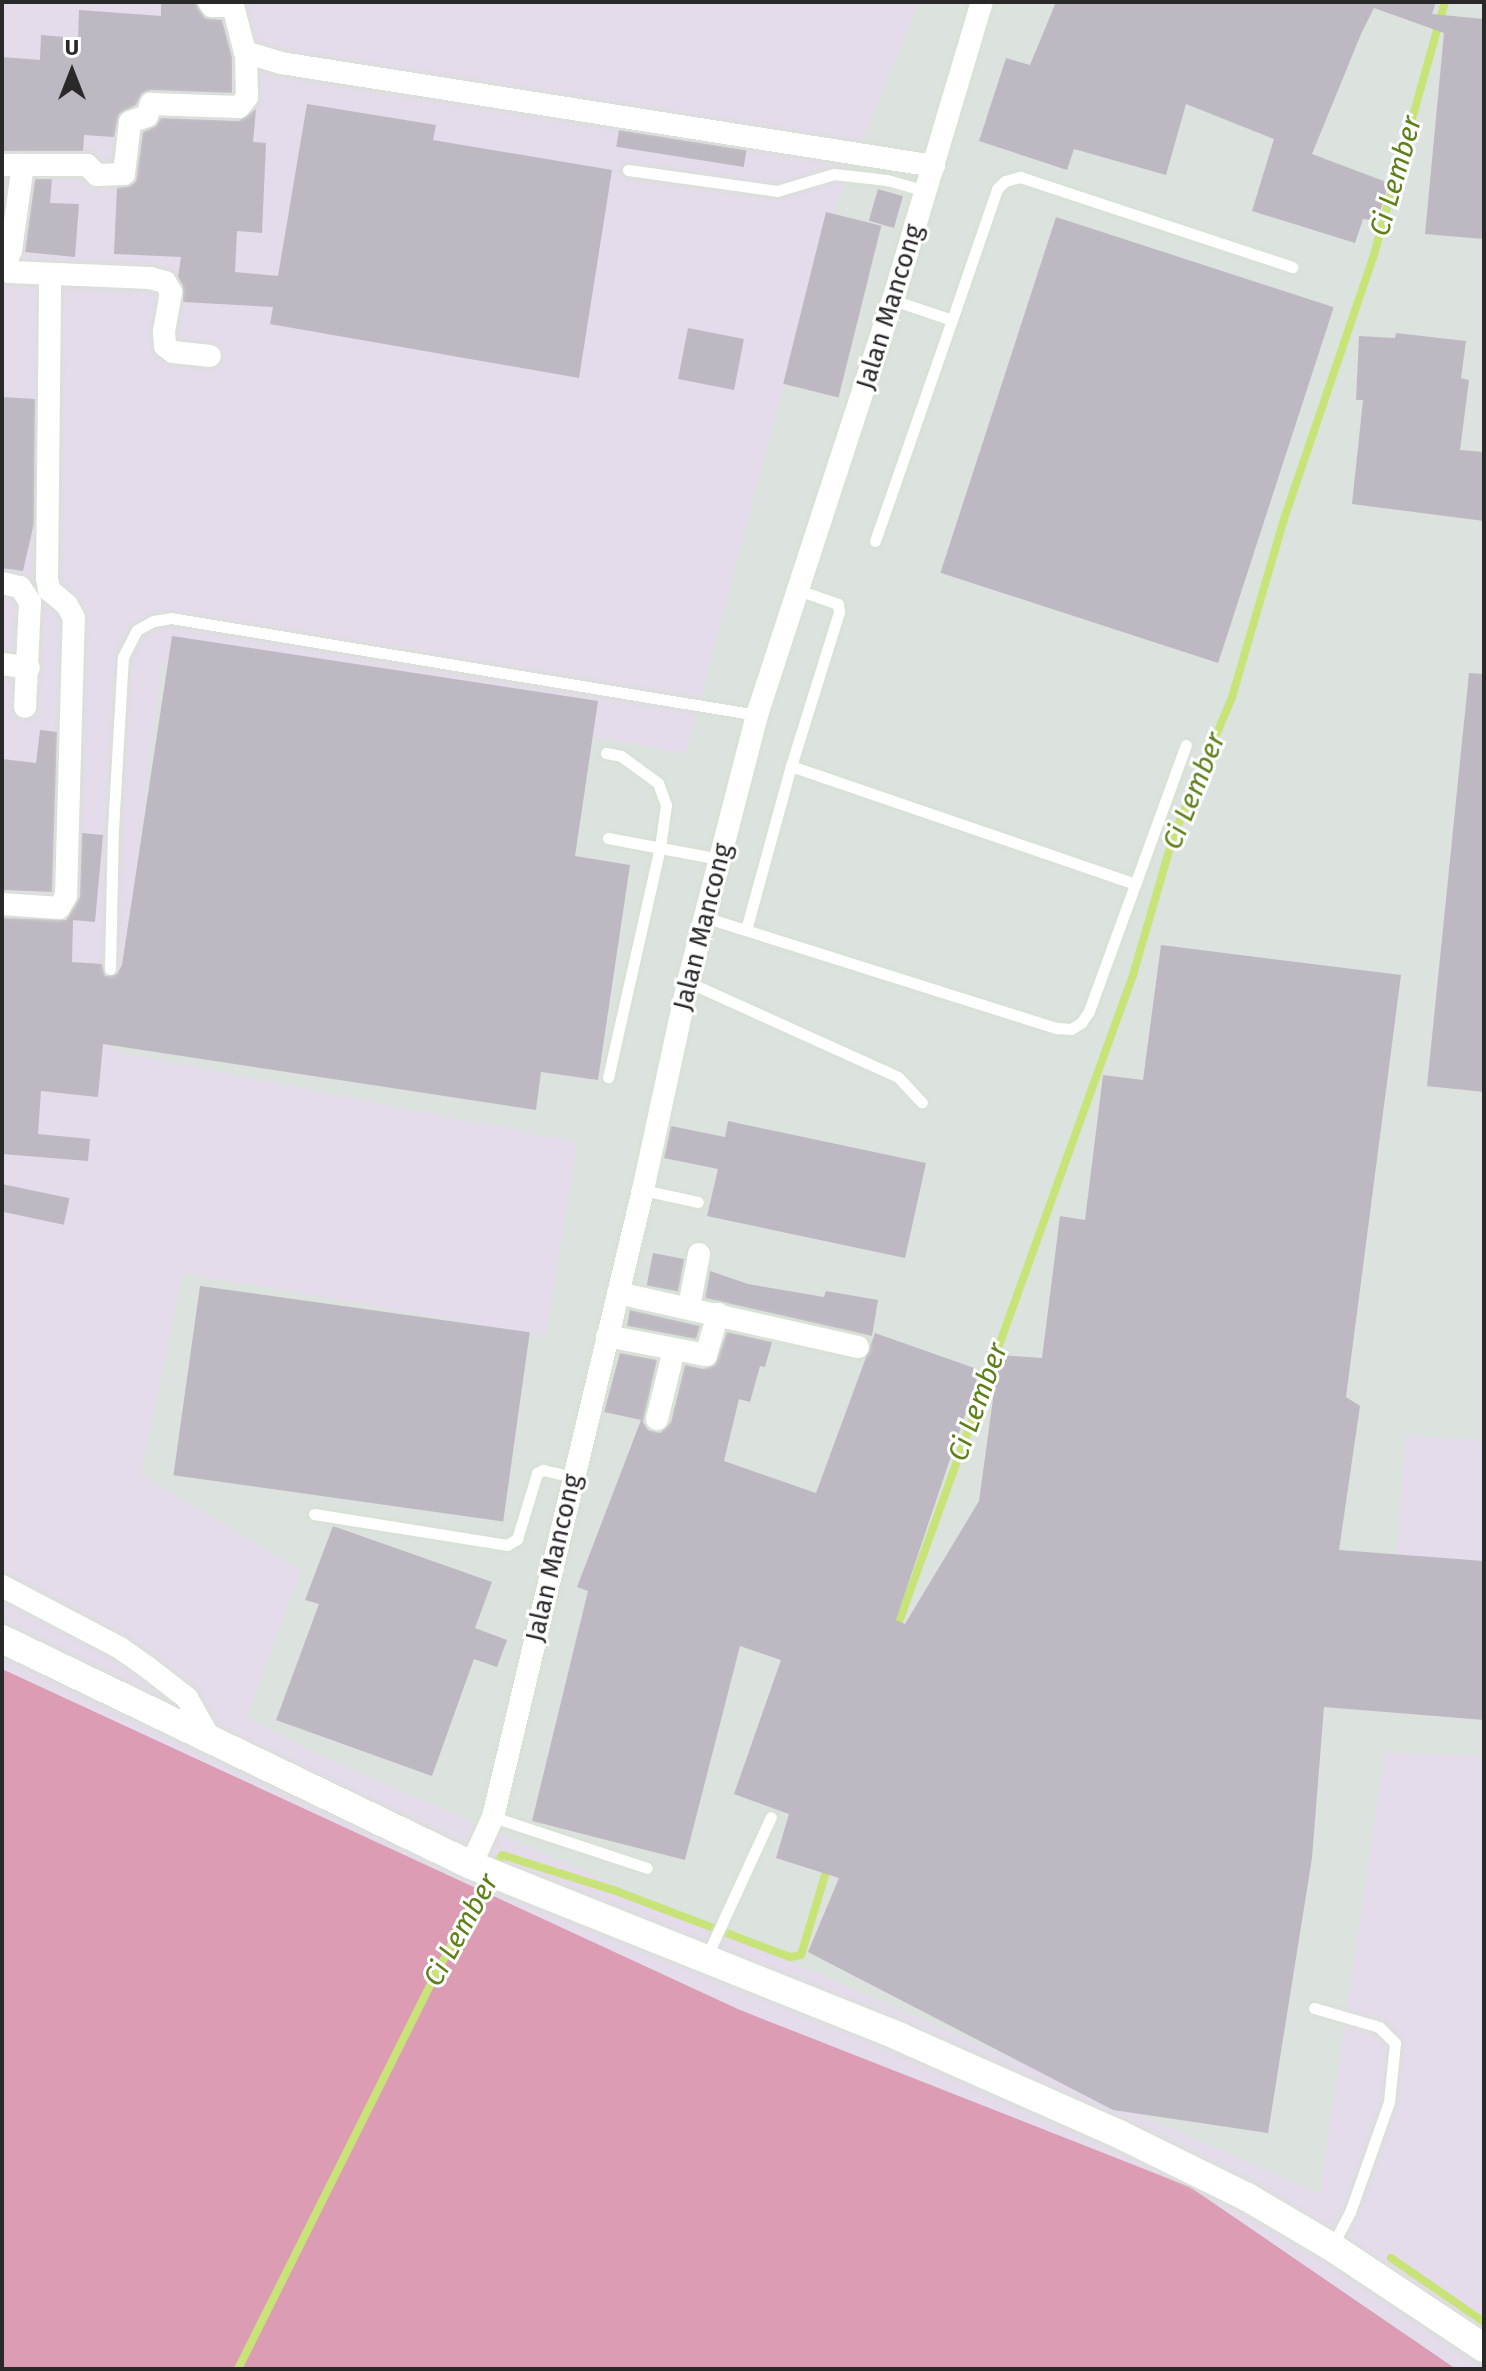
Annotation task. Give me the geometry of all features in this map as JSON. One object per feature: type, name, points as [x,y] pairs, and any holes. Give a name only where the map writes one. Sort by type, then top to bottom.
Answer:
[{"type":"street","points":[[209,2],[212,6],[233,6],[246,52],[247,97],[239,107],[151,104],[147,116],[130,122],[124,174],[97,175],[87,165],[12,165],[7,270],[150,278],[165,282],[171,292],[164,331],[165,346],[173,352],[210,356]]},
{"type":"street","name":"Jalan Mancong","points":[[483,1865],[643,1190],[688,982],[757,715],[893,300],[982,2]]},
{"type":"street","points":[[246,52],[281,63],[934,166]]},
{"type":"street","points":[[2,904],[59,908],[66,896],[74,618],[67,605],[49,590],[47,578],[50,274]]},
{"type":"street","points":[[2,583],[20,587],[30,602],[25,707]]},
{"type":"street","points":[[2,664],[29,668]]},
{"type":"street","points":[[689,1307],[699,1254]]},
{"type":"street","points":[[618,1293],[858,1347]]},
{"type":"street","points":[[607,1336],[709,1354],[718,1314]]},
{"type":"street","points":[[657,1419],[674,1350]]},
{"type":"street","points":[[2,1586],[120,1648],[147,1667],[187,1698],[208,1735]]},
{"type":"street","points":[[2,1639],[483,1865],[709,1952],[779,1986],[1020,2089],[1247,2197],[1332,2247],[1484,2348]]},
{"type":"lane","points":[[628,170],[777,191],[834,174],[887,180],[926,191]]},
{"type":"lane","points":[[875,541],[997,189],[1005,181],[1020,177],[1292,267]]},
{"type":"lane","points":[[893,300],[952,320]]},
{"type":"lane","points":[[746,930],[791,766],[839,612],[838,604],[798,590]]},
{"type":"lane","points":[[110,969],[113,829],[123,657],[137,630],[153,621],[171,618],[757,715]]},
{"type":"lane","points":[[704,917],[1057,1028],[1071,1029],[1081,1023],[1089,1011],[1186,745]]},
{"type":"lane","points":[[606,753],[621,756],[658,783],[666,805],[660,847],[608,1077]]},
{"type":"lane","points":[[791,766],[1135,884]]},
{"type":"lane","points":[[608,838],[719,859]]},
{"type":"lane","points":[[688,982],[898,1077],[922,1103]]},
{"type":"lane","points":[[643,1190],[698,1202]]},
{"type":"lane","points":[[314,1514],[507,1545],[517,1539],[537,1473],[543,1470],[573,1477]]},
{"type":"lane","points":[[709,1952],[771,1817]]},
{"type":"lane","points":[[492,1822],[647,1868]]},
{"type":"lane","points":[[1314,2008],[1379,2027],[1395,2043],[1389,2102],[1350,2212],[1332,2247]]},
{"type":"shaded area","points":[[919,2],[1484,2],[1484,1441],[1406,1435],[1396,1562],[1484,1566],[1484,1756],[1385,1753],[1320,2194],[312,1752],[246,1717],[301,1571],[141,1474],[183,1273],[546,1336],[577,1142],[113,1051],[162,663],[686,753],[822,239]]},
{"type":"shaded area","points":[[2,1669],[740,2010],[1190,2187],[1456,2369],[2,2369]]},
{"type":"building","points":[[161,2],[195,2],[205,18],[222,20],[232,57],[232,93],[151,90],[142,93],[136,105],[119,114],[114,137],[84,135],[83,151],[2,151],[2,57],[40,60],[41,35],[78,38],[79,10],[161,16]]},
{"type":"building","points":[[1056,2],[1436,2],[1432,14],[1484,19],[1484,239],[1425,234],[1444,33],[1374,8],[1361,34],[1312,154],[1389,183],[1377,221],[1363,219],[1355,243],[1252,211],[1274,139],[1186,104],[1166,175],[1074,149],[1067,170],[979,141],[1006,58],[1030,65]]},
{"type":"building","points":[[307,104],[436,125],[433,140],[612,170],[579,378],[270,324],[273,307],[183,302],[183,286],[178,277],[181,257],[114,254],[117,188],[130,186],[136,181],[143,132],[156,126],[161,118],[239,121],[256,109],[253,142],[266,143],[262,233],[237,231],[235,272],[278,276]]},
{"type":"building","points":[[619,130],[746,150],[744,167],[616,147]]},
{"type":"building","points":[[35,179],[52,179],[50,203],[79,204],[75,257],[25,252]]},
{"type":"building","points":[[878,189],[903,196],[894,228],[869,221]]},
{"type":"building","points":[[826,212],[881,226],[838,398],[783,384]]},
{"type":"building","points":[[1056,217],[1334,307],[1218,663],[940,573]]},
{"type":"building","points":[[688,328],[744,339],[734,390],[678,379]]},
{"type":"building","points":[[1396,333],[1466,341],[1461,378],[1469,380],[1460,450],[1484,452],[1484,521],[1352,504],[1363,400],[1356,400],[1359,336],[1395,338]]},
{"type":"building","points":[[2,397],[35,399],[34,523],[23,571],[2,568]]},
{"type":"building","points":[[172,636],[598,701],[575,856],[630,865],[598,1080],[541,1072],[536,1110],[103,1044],[98,1097],[41,1091],[38,1134],[90,1139],[88,1161],[2,1154],[2,918],[66,920],[80,897],[82,833],[103,835],[95,922],[73,920],[72,962],[102,964],[105,976],[117,974],[122,965]]},
{"type":"building","points":[[1469,673],[1484,674],[1484,1092],[1427,1086]]},
{"type":"building","points":[[40,730],[57,732],[52,892],[2,890],[2,759],[36,763]]},
{"type":"building","points":[[1161,945],[1401,975],[1346,1397],[1360,1406],[1339,1550],[1484,1561],[1484,1720],[1324,1707],[1312,1858],[1268,2133],[1113,2110],[808,1952],[839,1878],[776,1858],[789,1814],[734,1794],[781,1660],[740,1646],[685,1860],[532,1821],[588,1591],[577,1587],[641,1420],[604,1412],[620,1353],[657,1360],[643,1422],[648,1430],[660,1433],[671,1422],[685,1365],[704,1369],[715,1365],[727,1332],[772,1342],[765,1367],[760,1366],[750,1402],[739,1399],[724,1461],[816,1493],[875,1333],[980,1370],[896,1620],[905,1624],[979,1501],[999,1355],[1042,1358],[1060,1216],[1085,1220],[1103,1075],[1143,1080]]},
{"type":"building","points":[[728,1121],[926,1163],[905,1258],[707,1216],[718,1169],[664,1158],[671,1126],[725,1137]]},
{"type":"building","points":[[2,1184],[69,1198],[64,1225],[2,1212]]},
{"type":"building","points":[[653,1253],[684,1259],[678,1291],[647,1285]]},
{"type":"building","points":[[710,1271],[748,1284],[824,1297],[826,1291],[878,1300],[872,1336],[705,1298]]},
{"type":"building","points":[[200,1286],[530,1332],[503,1521],[173,1475]]},
{"type":"building","points":[[630,1310],[700,1326],[696,1339],[627,1326]]},
{"type":"building","points":[[333,1526],[492,1582],[475,1628],[507,1640],[497,1667],[474,1659],[432,1776],[276,1720],[319,1604],[305,1600]]},
{"type":"waterway","name":"Ci Lember","points":[[896,1630],[1133,975],[1173,837],[1232,697],[1284,519],[1373,258],[1445,2]]},
{"type":"waterway","name":"Ci Lember","points":[[238,2369],[436,1974],[484,1882],[502,1855],[616,1891],[790,1957],[801,1955],[828,1865]]},
{"type":"waterway","points":[[1391,2258],[1484,2322]]}]
